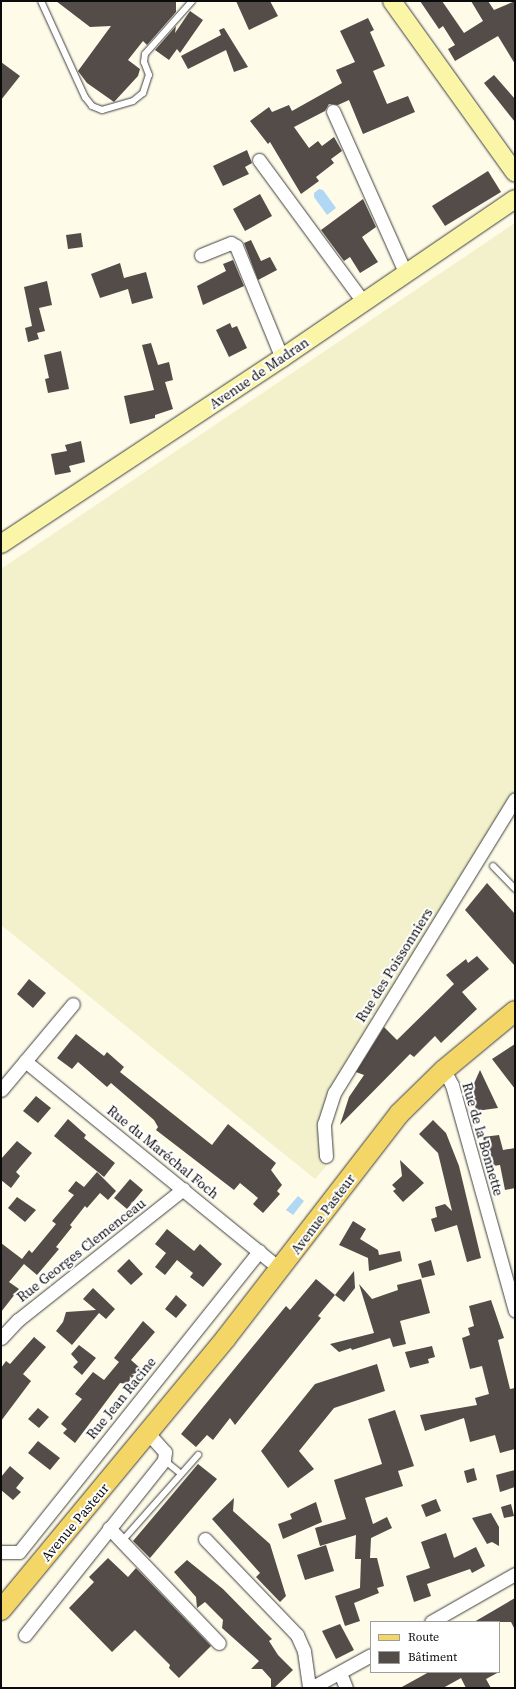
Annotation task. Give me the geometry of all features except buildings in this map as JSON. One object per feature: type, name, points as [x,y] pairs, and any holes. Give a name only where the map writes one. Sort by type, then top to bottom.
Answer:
[{"type":"main road","points":[[392,1],[515,173]]},
{"type":"main road","name":"Avenue de Madran","points":[[1,544],[364,303],[515,199]]},
{"type":"main road","name":"Avenue Pasteur","points":[[1,1610],[149,1434],[280,1270],[378,1139],[444,1070],[515,1011]]},
{"type":"street","points":[[333,111],[406,274]]},
{"type":"street","points":[[259,160],[364,303]]},
{"type":"street","points":[[202,255],[231,243],[236,246],[282,358]]},
{"type":"street","name":"Rue des Poissonniers","points":[[326,1156],[324,1124],[334,1093],[515,799]]},
{"type":"street","points":[[1,1090],[73,1004]]},
{"type":"street","name":"Rue du Maréchal Foch","points":[[25,1061],[259,1250],[280,1270]]},
{"type":"street","name":"Rue de la Bonnette","points":[[444,1070],[452,1085],[515,1310]]},
{"type":"street","name":"Rue Georges Clemenceau","points":[[1,1338],[18,1320],[183,1189]]},
{"type":"street","name":"Rue Jean Racine","points":[[1,1552],[19,1552],[259,1250]]},
{"type":"street","points":[[149,1434],[165,1452],[164,1460]]},
{"type":"street","name":"Avenue Pasteur","points":[[25,1635],[164,1460]]},
{"type":"street","points":[[109,1528],[219,1642]]},
{"type":"street","points":[[205,1539],[297,1635],[304,1651],[310,1688],[370,1657]]},
{"type":"street","points":[[432,1621],[515,1574]]},
{"type":"street","points":[[340,1673],[346,1688]]},
{"type":"lane","points":[[41,1],[85,97],[92,106],[102,110],[132,101],[143,93],[149,75],[144,62],[145,54],[192,1]]},
{"type":"lane","points":[[493,866],[515,890]]},
{"type":"lane","points":[[122,1541],[180,1474],[198,1456]]},
{"type":"lane","points":[[164,1460],[180,1474]]},
{"type":"green space","points":[[515,223],[515,799],[331,1105],[327,1136],[329,1163],[315,1179],[1,925],[1,569]]},
{"type":"water","points":[[319,189],[323,190],[336,208],[327,215],[314,197],[314,193]]},
{"type":"water","points":[[298,1196],[304,1201],[293,1215],[286,1210]]}]
